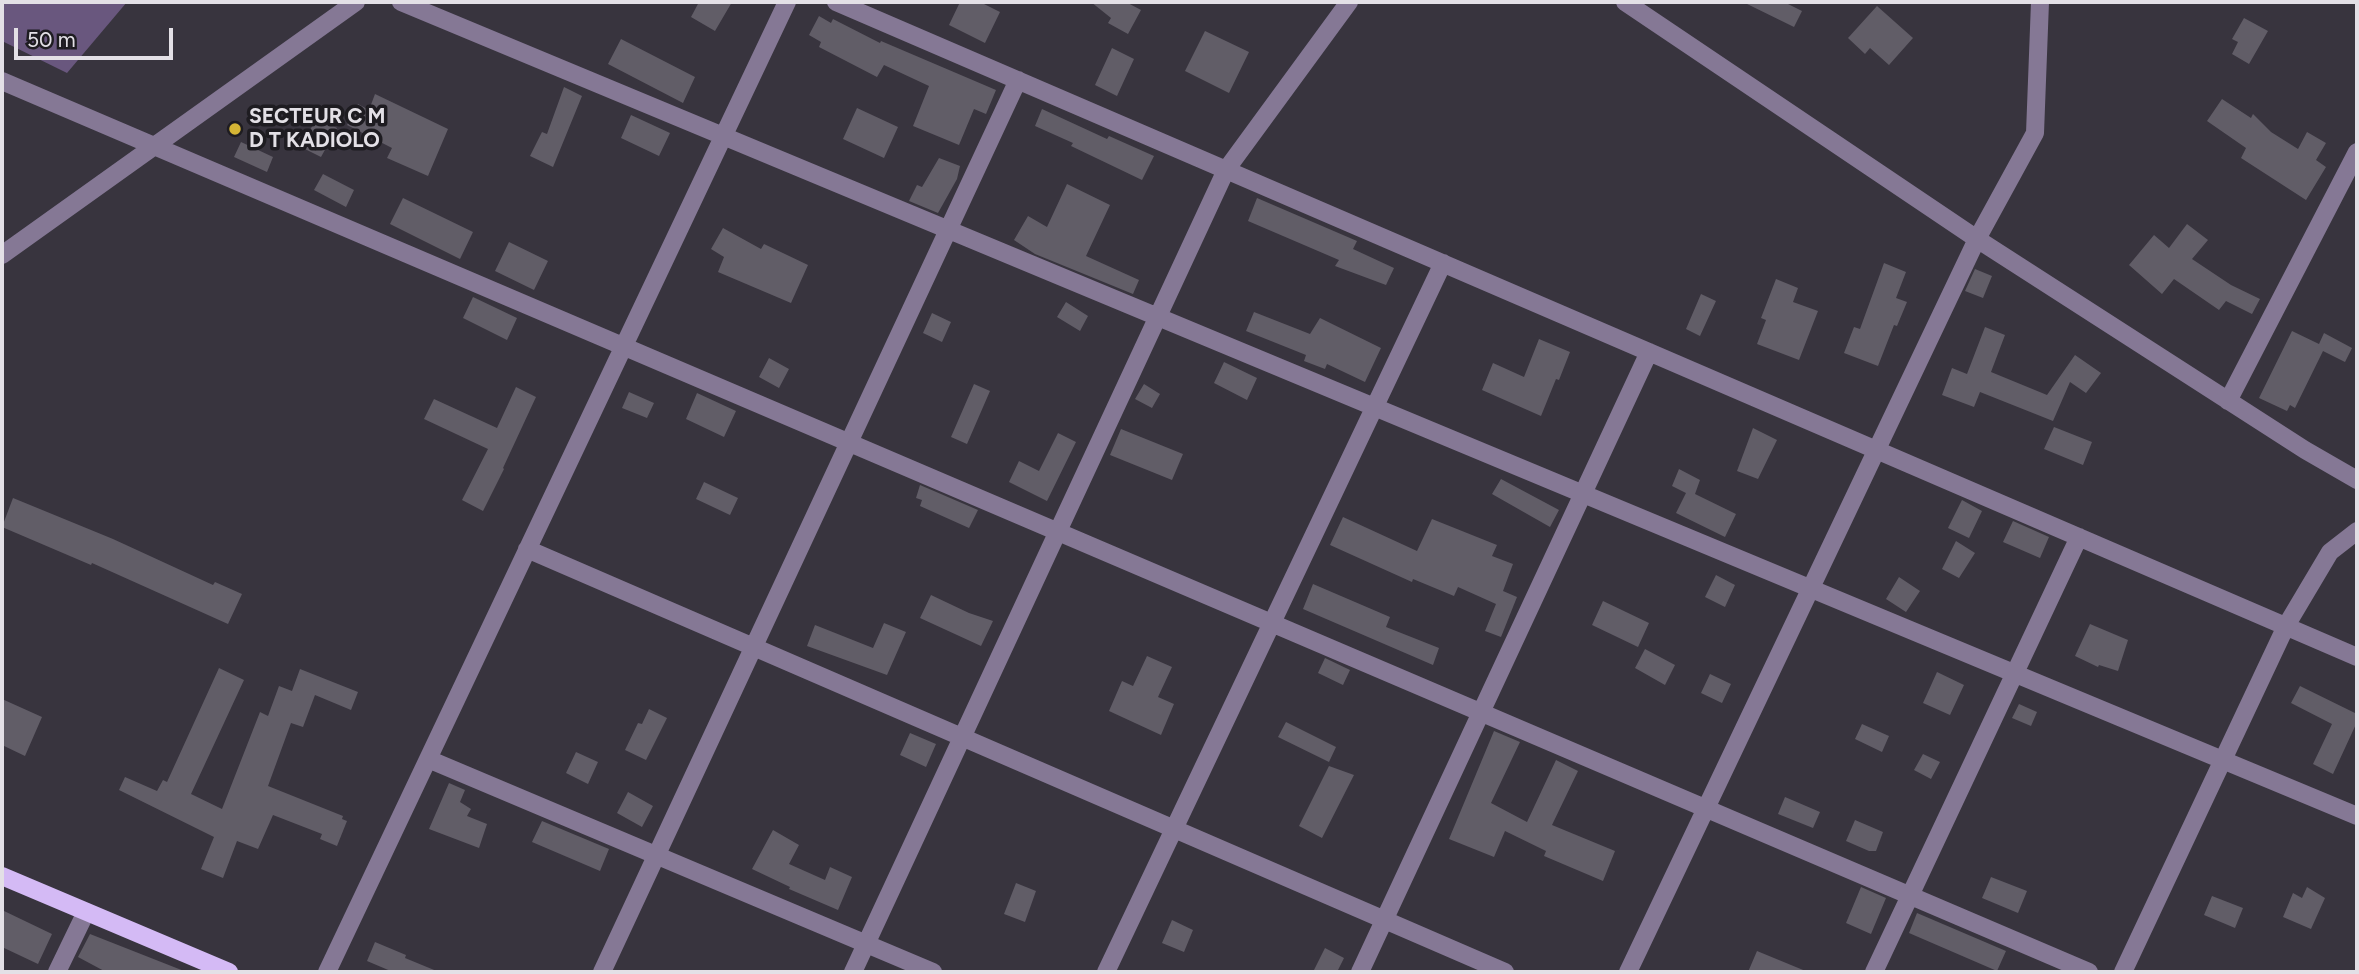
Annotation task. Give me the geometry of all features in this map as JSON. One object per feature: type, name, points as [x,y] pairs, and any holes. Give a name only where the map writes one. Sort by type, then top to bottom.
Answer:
[{"type":"main road","points":[[2,876],[229,972]]},
{"type":"street","points":[[2,256],[356,2]]},
{"type":"street","points":[[401,2],[2357,816]]},
{"type":"street","points":[[327,972],[787,2]]},
{"type":"street","points":[[836,2],[2357,657]]},
{"type":"street","points":[[853,972],[1226,170],[1349,2]]},
{"type":"street","points":[[1625,2],[1977,239],[2305,450],[2357,480]]},
{"type":"street","points":[[1628,972],[1977,239],[2035,133],[2040,2]]},
{"type":"street","points":[[602,972],[1018,80]]},
{"type":"street","points":[[2,81],[2089,972]]},
{"type":"street","points":[[2228,401],[2357,152]]},
{"type":"street","points":[[1106,972],[1443,263]]},
{"type":"street","points":[[1360,972],[1649,352]]},
{"type":"street","points":[[2123,972],[2286,626],[2330,552],[2357,531]]},
{"type":"street","points":[[1874,972],[2079,537]]},
{"type":"street","points":[[527,550],[1505,972]]},
{"type":"street","points":[[428,759],[933,972]]},
{"type":"street","points":[[57,972],[86,912]]},
{"type":"shaded area","points":[[2,2],[127,2],[67,73],[2,41]]},
{"type":"building","points":[[699,2],[732,2],[715,31],[691,17]]},
{"type":"building","points":[[960,2],[980,2],[1000,12],[985,43],[949,25]]},
{"type":"building","points":[[1091,2],[1126,2],[1141,10],[1128,34],[1108,23],[1111,18]]},
{"type":"building","points":[[1743,2],[1784,2],[1802,11],[1794,27]]},
{"type":"building","points":[[1877,6],[1913,38],[1889,65],[1870,48],[1865,54],[1848,38]]},
{"type":"building","points":[[819,16],[831,23],[833,19],[880,43],[881,41],[996,90],[986,114],[974,109],[959,145],[913,126],[929,86],[884,65],[877,77],[819,47],[821,42],[809,35]]},
{"type":"building","points":[[2244,18],[2268,31],[2249,64],[2232,54],[2238,42],[2232,39]]},
{"type":"building","points":[[1205,31],[1249,52],[1229,93],[1185,71]]},
{"type":"building","points":[[621,39],[695,77],[683,103],[608,64]]},
{"type":"building","points":[[1112,48],[1134,59],[1117,96],[1095,85]]},
{"type":"building","points":[[564,87],[582,96],[553,167],[530,156],[542,132],[547,134]]},
{"type":"building","points":[[375,94],[448,129],[428,176],[387,158],[392,148],[347,125],[358,104],[369,110]]},
{"type":"building","points":[[2222,99],[2251,118],[2253,114],[2271,132],[2298,149],[2307,132],[2326,143],[2316,160],[2326,167],[2306,200],[2241,158],[2246,148],[2207,121]]},
{"type":"building","points":[[857,108],[898,127],[884,158],[843,139]]},
{"type":"building","points":[[1042,109],[1107,139],[1109,136],[1154,156],[1142,180],[1035,126]]},
{"type":"building","points":[[631,115],[670,133],[659,156],[621,138]]},
{"type":"building","points":[[317,117],[337,128],[321,157],[301,147]]},
{"type":"building","points":[[241,142],[273,157],[267,172],[234,157]]},
{"type":"building","points":[[939,158],[960,166],[957,179],[938,213],[909,201],[917,185],[922,187]]},
{"type":"building","points":[[323,174],[354,190],[346,207],[314,190]]},
{"type":"building","points":[[1067,184],[1110,205],[1086,256],[1139,280],[1133,294],[1035,254],[1014,240],[1028,216],[1047,227]]},
{"type":"building","points":[[403,198],[473,232],[460,259],[390,224]]},
{"type":"building","points":[[1257,198],[1357,241],[1353,249],[1394,268],[1386,285],[1335,266],[1339,260],[1248,221]]},
{"type":"building","points":[[2187,224],[2208,240],[2192,259],[2231,285],[2260,299],[2252,314],[2226,301],[2219,310],[2174,279],[2162,294],[2129,265],[2154,235],[2169,248]]},
{"type":"building","points":[[723,228],[761,249],[764,244],[808,265],[791,303],[718,272],[724,257],[711,249]]},
{"type":"building","points":[[509,242],[548,261],[534,290],[495,271]]},
{"type":"building","points":[[1884,263],[1906,272],[1896,298],[1907,302],[1897,326],[1894,325],[1878,366],[1844,353],[1854,327],[1860,329]]},
{"type":"building","points":[[1975,269],[1992,276],[1983,298],[1965,291]]},
{"type":"building","points":[[1776,279],[1798,288],[1793,302],[1818,311],[1799,360],[1757,344],[1766,320],[1761,318]]},
{"type":"building","points":[[1701,294],[1716,301],[1700,336],[1686,329]]},
{"type":"building","points":[[473,297],[517,318],[507,340],[463,318]]},
{"type":"building","points":[[1066,302],[1088,316],[1080,331],[1057,317]]},
{"type":"building","points":[[1254,312],[1310,334],[1320,318],[1381,348],[1365,382],[1327,364],[1325,369],[1304,361],[1306,355],[1246,331]]},
{"type":"building","points":[[932,313],[951,322],[942,342],[923,333]]},
{"type":"building","points":[[1985,327],[2005,335],[1991,372],[2047,395],[2075,355],[2101,373],[2086,393],[2070,382],[2053,421],[1980,392],[1974,407],[1942,395],[1952,368],[1967,374]]},
{"type":"building","points":[[2292,331],[2319,344],[2324,333],[2352,348],[2345,362],[2323,351],[2295,408],[2290,405],[2287,411],[2259,398]]},
{"type":"building","points":[[1539,339],[1570,352],[1541,416],[1482,390],[1493,363],[1524,377]]},
{"type":"building","points":[[769,358],[789,369],[779,388],[759,377]]},
{"type":"building","points":[[1224,362],[1257,378],[1247,400],[1214,383]]},
{"type":"building","points":[[974,384],[990,391],[967,444],[951,437]]},
{"type":"building","points":[[1144,384],[1160,394],[1152,408],[1135,399]]},
{"type":"building","points":[[516,387],[536,397],[483,511],[462,500],[488,449],[424,419],[434,399],[497,428]]},
{"type":"building","points":[[629,392],[654,403],[647,418],[622,408]]},
{"type":"building","points":[[697,393],[736,411],[724,437],[686,419]]},
{"type":"building","points":[[2054,427],[2092,442],[2083,465],[2044,449]]},
{"type":"building","points":[[1753,428],[1777,440],[1758,479],[1737,471]]},
{"type":"building","points":[[1121,429],[1183,454],[1172,480],[1110,455]]},
{"type":"building","points":[[1058,433],[1076,442],[1047,501],[1009,482],[1019,461],[1039,471]]},
{"type":"building","points":[[1679,469],[1700,480],[1695,494],[1736,514],[1725,537],[1676,513],[1686,493],[1672,486]]},
{"type":"building","points":[[1501,479],[1559,510],[1550,527],[1492,494]]},
{"type":"building","points":[[704,482],[738,498],[730,515],[696,499]]},
{"type":"building","points":[[920,485],[978,510],[969,528],[920,506],[922,500],[916,498]]},
{"type":"building","points":[[13,498],[113,539],[213,585],[215,582],[242,594],[228,624],[92,563],[91,565],[2,527]]},
{"type":"building","points":[[1962,500],[1982,511],[1969,538],[1948,528]]},
{"type":"building","points":[[1343,517],[1417,551],[1432,519],[1497,545],[1492,556],[1513,564],[1503,591],[1517,597],[1501,637],[1485,631],[1496,604],[1458,587],[1454,596],[1413,579],[1412,582],[1330,545]]},
{"type":"building","points":[[2013,521],[2049,537],[2040,558],[2003,542]]},
{"type":"building","points":[[1956,541],[1975,553],[1959,578],[1942,569]]},
{"type":"building","points":[[1716,575],[1735,585],[1725,607],[1705,597]]},
{"type":"building","points":[[1899,577],[1920,591],[1906,612],[1886,599]]},
{"type":"building","points":[[1313,584],[1390,617],[1386,627],[1439,648],[1433,665],[1303,609]]},
{"type":"building","points":[[931,595],[993,621],[981,646],[920,618]]},
{"type":"building","points":[[1603,601],[1649,623],[1638,647],[1592,625]]},
{"type":"building","points":[[884,623],[906,632],[887,675],[807,646],[815,625],[873,648]]},
{"type":"building","points":[[2090,624],[2128,640],[2118,671],[2099,665],[2098,667],[2075,656]]},
{"type":"building","points":[[1645,649],[1675,665],[1665,685],[1635,668]]},
{"type":"building","points":[[1147,656],[1172,667],[1158,697],[1174,704],[1161,735],[1109,711],[1122,681],[1133,686]]},
{"type":"building","points":[[1325,658],[1350,670],[1343,685],[1318,673]]},
{"type":"building","points":[[219,668],[244,680],[191,794],[222,809],[260,712],[268,716],[279,686],[292,691],[300,669],[358,692],[351,710],[315,695],[303,727],[291,723],[268,786],[343,816],[342,819],[347,821],[337,846],[320,839],[322,834],[273,815],[258,849],[237,841],[223,878],[201,869],[214,837],[119,790],[125,777],[157,791],[163,780],[167,782]]},
{"type":"building","points":[[1937,672],[1964,685],[1950,715],[1923,703]]},
{"type":"building","points":[[1710,674],[1731,684],[1722,703],[1701,693]]},
{"type":"building","points":[[2300,686],[2357,714],[2357,722],[2333,774],[2313,764],[2332,724],[2291,703]]},
{"type":"building","points":[[2,699],[42,717],[25,756],[2,745]]},
{"type":"building","points":[[2019,704],[2037,712],[2031,726],[2012,718]]},
{"type":"building","points":[[649,709],[667,718],[646,760],[625,750],[638,723],[642,724]]},
{"type":"building","points":[[1286,722],[1336,747],[1329,762],[1278,737]]},
{"type":"building","points":[[1862,724],[1889,736],[1882,752],[1855,739]]},
{"type":"building","points":[[1494,731],[1520,742],[1491,803],[1527,822],[1556,760],[1578,771],[1552,825],[1615,851],[1603,881],[1544,856],[1546,851],[1505,831],[1494,857],[1449,839]]},
{"type":"building","points":[[910,733],[936,744],[926,767],[900,755]]},
{"type":"building","points":[[576,752],[598,762],[588,784],[566,773]]},
{"type":"building","points":[[1923,754],[1940,762],[1931,779],[1914,770]]},
{"type":"building","points":[[1329,766],[1354,775],[1322,838],[1299,826]]},
{"type":"building","points":[[449,783],[465,790],[460,802],[471,809],[467,816],[487,824],[479,848],[429,829]]},
{"type":"building","points":[[628,792],[653,806],[642,827],[617,813]]},
{"type":"building","points":[[1785,797],[1820,812],[1813,828],[1778,814]]},
{"type":"building","points":[[1855,820],[1883,832],[1876,851],[1869,851],[1846,841]]},
{"type":"building","points":[[542,821],[609,849],[600,871],[532,842]]},
{"type":"building","points":[[773,830],[799,845],[789,864],[825,880],[830,867],[852,877],[838,910],[789,889],[790,887],[752,869]]},
{"type":"building","points":[[1991,877],[2027,891],[2018,913],[1982,898]]},
{"type":"building","points":[[1016,883],[1036,891],[1025,922],[1004,914]]},
{"type":"building","points":[[1861,887],[1886,898],[1871,934],[1846,923]]},
{"type":"building","points":[[2307,887],[2325,898],[2311,929],[2283,917],[2293,893],[2302,898]]},
{"type":"building","points":[[2212,896],[2243,908],[2235,928],[2204,915]]},
{"type":"building","points":[[2,910],[52,934],[38,964],[2,947]]},
{"type":"building","points":[[1917,913],[2006,951],[1997,971],[1909,933]]},
{"type":"building","points":[[1172,920],[1193,930],[1184,952],[1162,943]]},
{"type":"building","points":[[90,934],[184,972],[106,972],[78,957]]},
{"type":"building","points":[[375,942],[439,972],[393,972],[367,961]]},
{"type":"building","points":[[1325,948],[1344,958],[1337,972],[1313,972]]},
{"type":"building","points":[[1757,951],[1808,972],[1748,972]]},
{"type":"place","name":"SECTEUR C M D T KADIOLO","points":[[235,129]]}]
